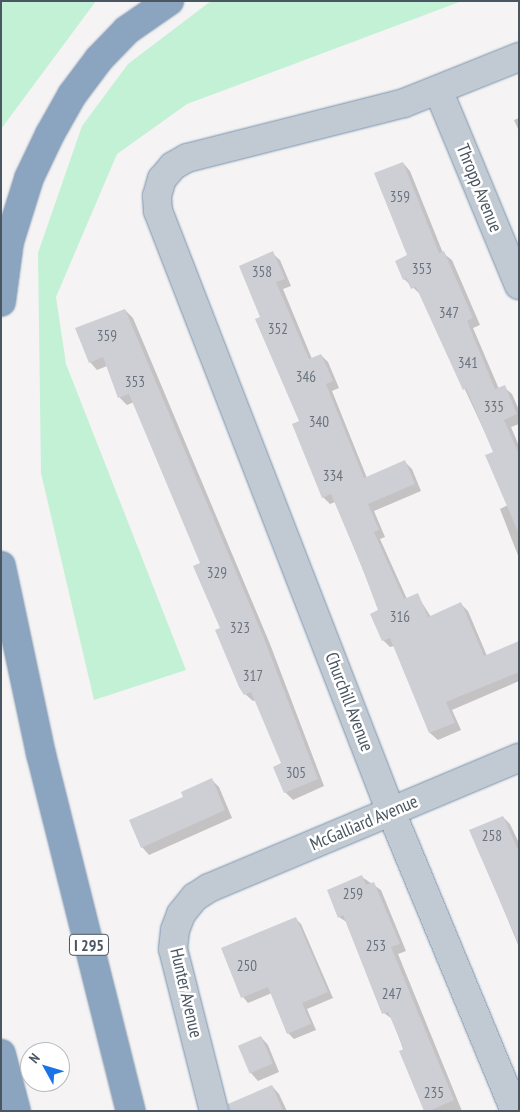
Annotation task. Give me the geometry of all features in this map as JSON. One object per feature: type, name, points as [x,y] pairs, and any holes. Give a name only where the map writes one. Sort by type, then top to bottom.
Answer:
[{"type":"highway","points":[[1,302],[8,242],[29,178],[59,118],[99,59],[127,30],[169,1]]},
{"type":"highway","name":"I 295","points":[[1,566],[41,754],[131,1111]]},
{"type":"highway","points":[[1,1054],[16,1111]]},
{"type":"street","name":"Churchill Avenue","points":[[515,1111],[391,812],[158,211],[157,196],[162,179],[173,166],[187,158],[439,92],[519,57]]},
{"type":"street","name":"Thropp Avenue","points":[[439,92],[519,285]]},
{"type":"street","name":"McGalliard Avenue","points":[[209,888],[519,758]]},
{"type":"street","name":"Hunter Avenue","points":[[209,888],[196,897],[181,914],[175,930],[174,949],[214,1111]]},
{"type":"green space","points":[[1,1],[96,1],[1,129]]},
{"type":"green space","points":[[211,1],[462,1],[187,104],[117,154],[56,297],[66,364],[186,670],[94,700],[41,473],[38,253],[82,126],[128,64]]},
{"type":"building","points":[[403,162],[439,253],[444,251],[473,318],[467,321],[495,389],[505,385],[517,414],[504,420],[519,454],[519,534],[485,455],[493,452],[466,388],[463,390],[416,287],[411,289],[406,278],[403,280],[395,261],[407,255],[374,173]]},
{"type":"building","points":[[273,251],[285,279],[276,282],[309,359],[321,354],[333,381],[326,384],[364,478],[405,460],[415,484],[368,504],[379,530],[374,532],[404,599],[418,593],[428,617],[461,602],[484,656],[519,641],[519,672],[446,702],[455,723],[429,733],[390,638],[382,641],[370,614],[378,610],[360,562],[331,494],[322,498],[292,424],[299,421],[255,319],[260,317],[239,266]]},
{"type":"building","points":[[125,309],[263,636],[318,779],[284,793],[273,767],[281,763],[251,692],[244,695],[239,687],[215,630],[220,628],[193,566],[200,563],[129,394],[118,398],[103,357],[89,363],[75,328]]},
{"type":"building","points":[[212,778],[225,810],[141,848],[129,820],[183,797],[181,792]]},
{"type":"building","points":[[503,816],[519,852],[519,945],[469,830]]},
{"type":"building","points":[[362,875],[366,885],[374,882],[400,944],[391,947],[454,1100],[429,1111],[424,1111],[399,1051],[404,1049],[388,1012],[382,1014],[343,915],[338,918],[327,890]]},
{"type":"building","points":[[296,917],[328,992],[302,1003],[311,1024],[287,1034],[268,987],[241,998],[221,948]]},
{"type":"building","points":[[261,1036],[273,1064],[250,1073],[238,1046]]},
{"type":"building","points":[[272,1085],[283,1111],[229,1111],[228,1104]]}]
